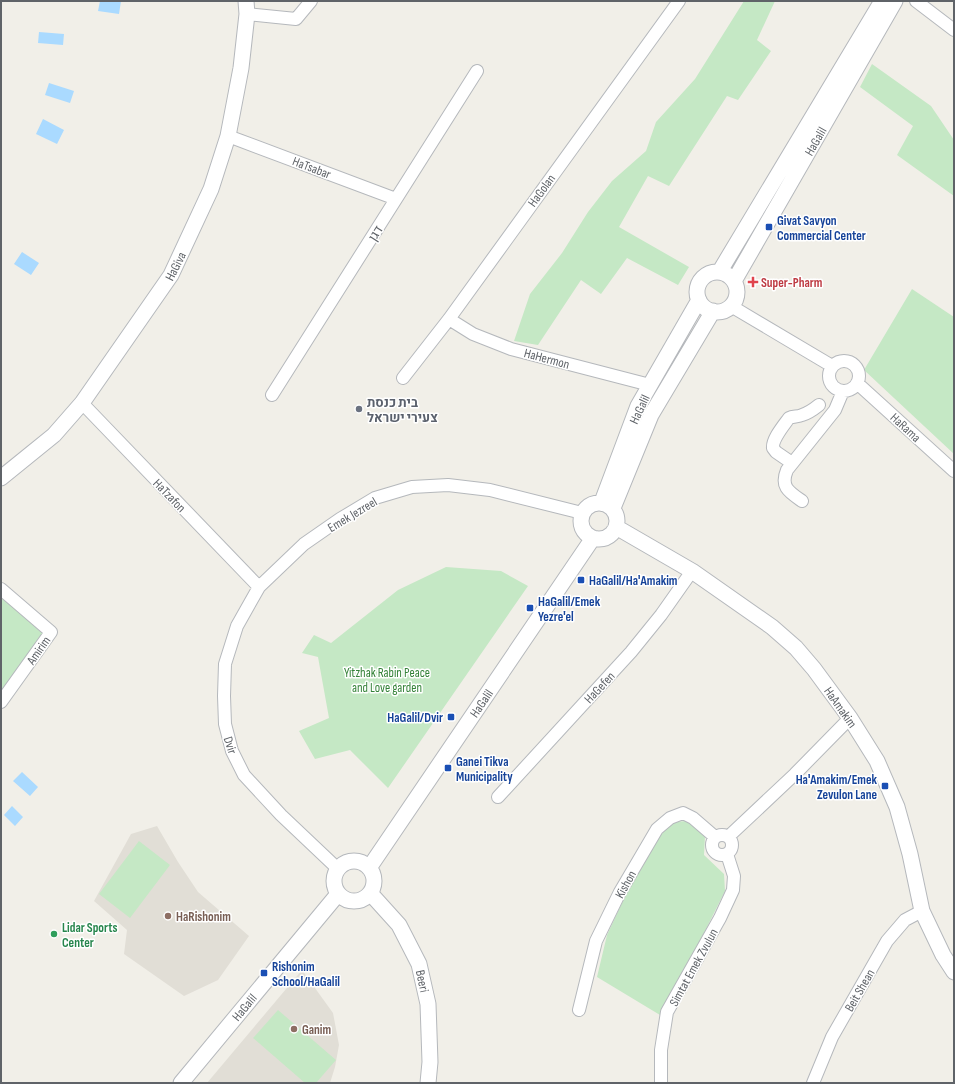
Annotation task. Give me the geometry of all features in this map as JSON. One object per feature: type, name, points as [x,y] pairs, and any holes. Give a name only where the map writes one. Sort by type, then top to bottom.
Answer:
[{"type":"street","points":[[246,8],[296,19],[311,1]]},
{"type":"street","name":"HaGolan","points":[[403,378],[448,319],[679,1]]},
{"type":"street","name":"HaGalil","points":[[720,272],[882,1]]},
{"type":"street","name":"HaGalil","points":[[734,280],[895,1]]},
{"type":"street","points":[[916,1],[954,30]]},
{"type":"street","name":"HaGiva","points":[[1,478],[54,435],[82,403],[171,276],[211,190],[228,136],[241,68],[246,8]]},
{"type":"street","name":"דגן","points":[[272,395],[477,71]]},
{"type":"street","name":"HaTsabar","points":[[228,136],[396,199]]},
{"type":"street","points":[[720,272],[729,275],[734,280],[737,289],[736,296],[731,306],[720,312],[708,310],[703,306],[697,296],[697,289],[701,279],[706,274],[720,272]]},
{"type":"street","name":"HaGalil","points":[[608,505],[638,406],[699,300]]},
{"type":"street","points":[[731,306],[832,366]]},
{"type":"street","name":"HaGalil","points":[[608,505],[651,416],[713,311]]},
{"type":"street","name":"HaHermon","points":[[448,319],[473,334],[511,349],[650,385]]},
{"type":"street","points":[[845,360],[852,363],[856,366],[858,371],[859,378],[857,383],[852,388],[842,391],[832,385],[829,375],[832,366],[835,363],[845,360]]},
{"type":"street","name":"HaRama","points":[[857,383],[954,471]]},
{"type":"street","points":[[802,501],[791,493],[784,484],[784,478],[792,463],[835,410],[842,391]]},
{"type":"street","name":"HaTzafon","points":[[82,403],[259,587]]},
{"type":"street","points":[[792,463],[776,452],[773,448],[773,444],[778,433],[789,418],[792,416],[801,416],[812,411],[819,405]]},
{"type":"street","name":"Emek Jezreel","points":[[259,587],[304,544],[340,519],[375,498],[412,487],[448,485],[490,490],[582,513]]},
{"type":"street","points":[[596,502],[608,505],[616,514],[618,520],[613,532],[608,537],[602,539],[589,535],[581,526],[580,520],[585,508],[596,502]]},
{"type":"street","name":"HaAmakim","points":[[616,527],[692,571],[772,627],[796,648],[814,669],[850,718],[876,761],[897,807],[910,854],[922,911],[943,955],[954,972]]},
{"type":"street","name":"HaGalil","points":[[365,865],[589,535]]},
{"type":"street","name":"HaGefen","points":[[498,797],[631,652],[661,615],[692,571]]},
{"type":"street","name":"Dvir","points":[[259,587],[237,626],[225,664],[225,724],[232,751],[244,775],[281,815],[338,869]]},
{"type":"street","name":"Amirim","points":[[1,589],[51,632],[1,702]]},
{"type":"street","points":[[728,836],[795,774],[850,718]]},
{"type":"street","name":"Kishon","points":[[579,1010],[596,941],[620,892],[657,829],[670,818],[683,814],[693,818],[715,837]]},
{"type":"street","points":[[722,834],[728,836],[732,842],[730,852],[721,855],[715,853],[712,844],[715,837],[722,834]]},
{"type":"street","name":"Simtat Emek Zvulun","points":[[660,1083],[661,1050],[667,1012],[720,918],[733,890],[734,876],[727,854]]},
{"type":"street","points":[[354,861],[365,865],[374,876],[374,887],[371,894],[354,902],[341,896],[336,889],[334,882],[338,869],[348,862],[354,861]]},
{"type":"street","name":"Beeri","points":[[371,894],[399,925],[419,964],[428,1004],[430,1062],[428,1083]]},
{"type":"street","name":"HaGalil","points":[[181,1083],[341,896]]},
{"type":"street","name":"HaGalil","points":[[192,1083],[341,896]]},
{"type":"street","name":"Beit Shean","points":[[813,1083],[832,1037],[887,941],[905,920],[922,911]]},
{"type":"shaded area","name":"HaRishonim","points":[[157,826],[198,892],[249,936],[218,980],[184,996],[124,954],[127,930],[94,901],[131,834]]},
{"type":"shaded area","name":"Ganim","points":[[302,970],[333,1013],[339,1045],[330,1083],[207,1083]]},
{"type":"green space","points":[[744,1],[775,1],[757,40],[771,51],[738,100],[727,96],[669,186],[648,176],[619,227],[689,267],[678,285],[627,258],[601,294],[581,280],[538,345],[514,341],[530,294],[562,253],[588,212],[612,181],[646,151],[656,122],[695,79]]},
{"type":"green space","points":[[872,64],[931,106],[954,140],[954,196],[897,155],[913,126],[860,87]]},
{"type":"green space","points":[[912,289],[954,317],[954,454],[864,370]]},
{"type":"green space","name":"Yitzhak Rabin Peace and Love garden","points":[[446,567],[501,571],[528,586],[388,788],[350,750],[315,759],[299,731],[329,718],[318,657],[302,653],[314,635],[331,643],[398,590]]},
{"type":"green space","points":[[1,589],[51,632],[1,702]]},
{"type":"green space","points":[[687,821],[705,836],[704,855],[724,874],[725,891],[660,1015],[597,977],[607,935],[635,875],[662,832],[674,822]]},
{"type":"green space","points":[[139,841],[170,865],[130,918],[99,894]]},
{"type":"green space","points":[[278,1010],[336,1060],[316,1083],[305,1083],[253,1038]]},
{"type":"water","points":[[100,1],[121,1],[119,14],[98,11]]},
{"type":"water","points":[[39,32],[64,34],[63,45],[38,43]]},
{"type":"water","points":[[49,83],[74,91],[70,103],[45,95]]},
{"type":"water","points":[[43,119],[64,130],[57,144],[36,134]]},
{"type":"water","points":[[22,252],[39,263],[31,275],[14,264]]},
{"type":"water","points":[[22,772],[38,787],[30,796],[13,781]]},
{"type":"water","points":[[12,806],[23,817],[15,826],[4,815]]},
{"type":"place","name":"Givat Savyon Commercial Center","points":[[769,227]]},
{"type":"place","name":"Super-Pharm","points":[[753,282]]},
{"type":"place","name":"בית כנסת צעירי ישראל","points":[[359,409]]},
{"type":"place","name":"HaGalil/Ha'Amakim","points":[[581,580]]},
{"type":"place","name":"HaGalil/Emek Yezre'el","points":[[530,608]]},
{"type":"place","name":"HaGalil/Dvir","points":[[451,717]]},
{"type":"place","name":"Ganei Tikva Municipality","points":[[448,768]]},
{"type":"place","name":"Ha'Amakim/Emek Zevulon Lane","points":[[885,786]]},
{"type":"place","name":"HaRishonim","points":[[168,916]]},
{"type":"place","name":"Lidar Sports Center","points":[[54,934]]},
{"type":"place","name":"Rishonim School/HaGalil","points":[[264,973]]},
{"type":"place","name":"Ganim","points":[[294,1029]]}]
